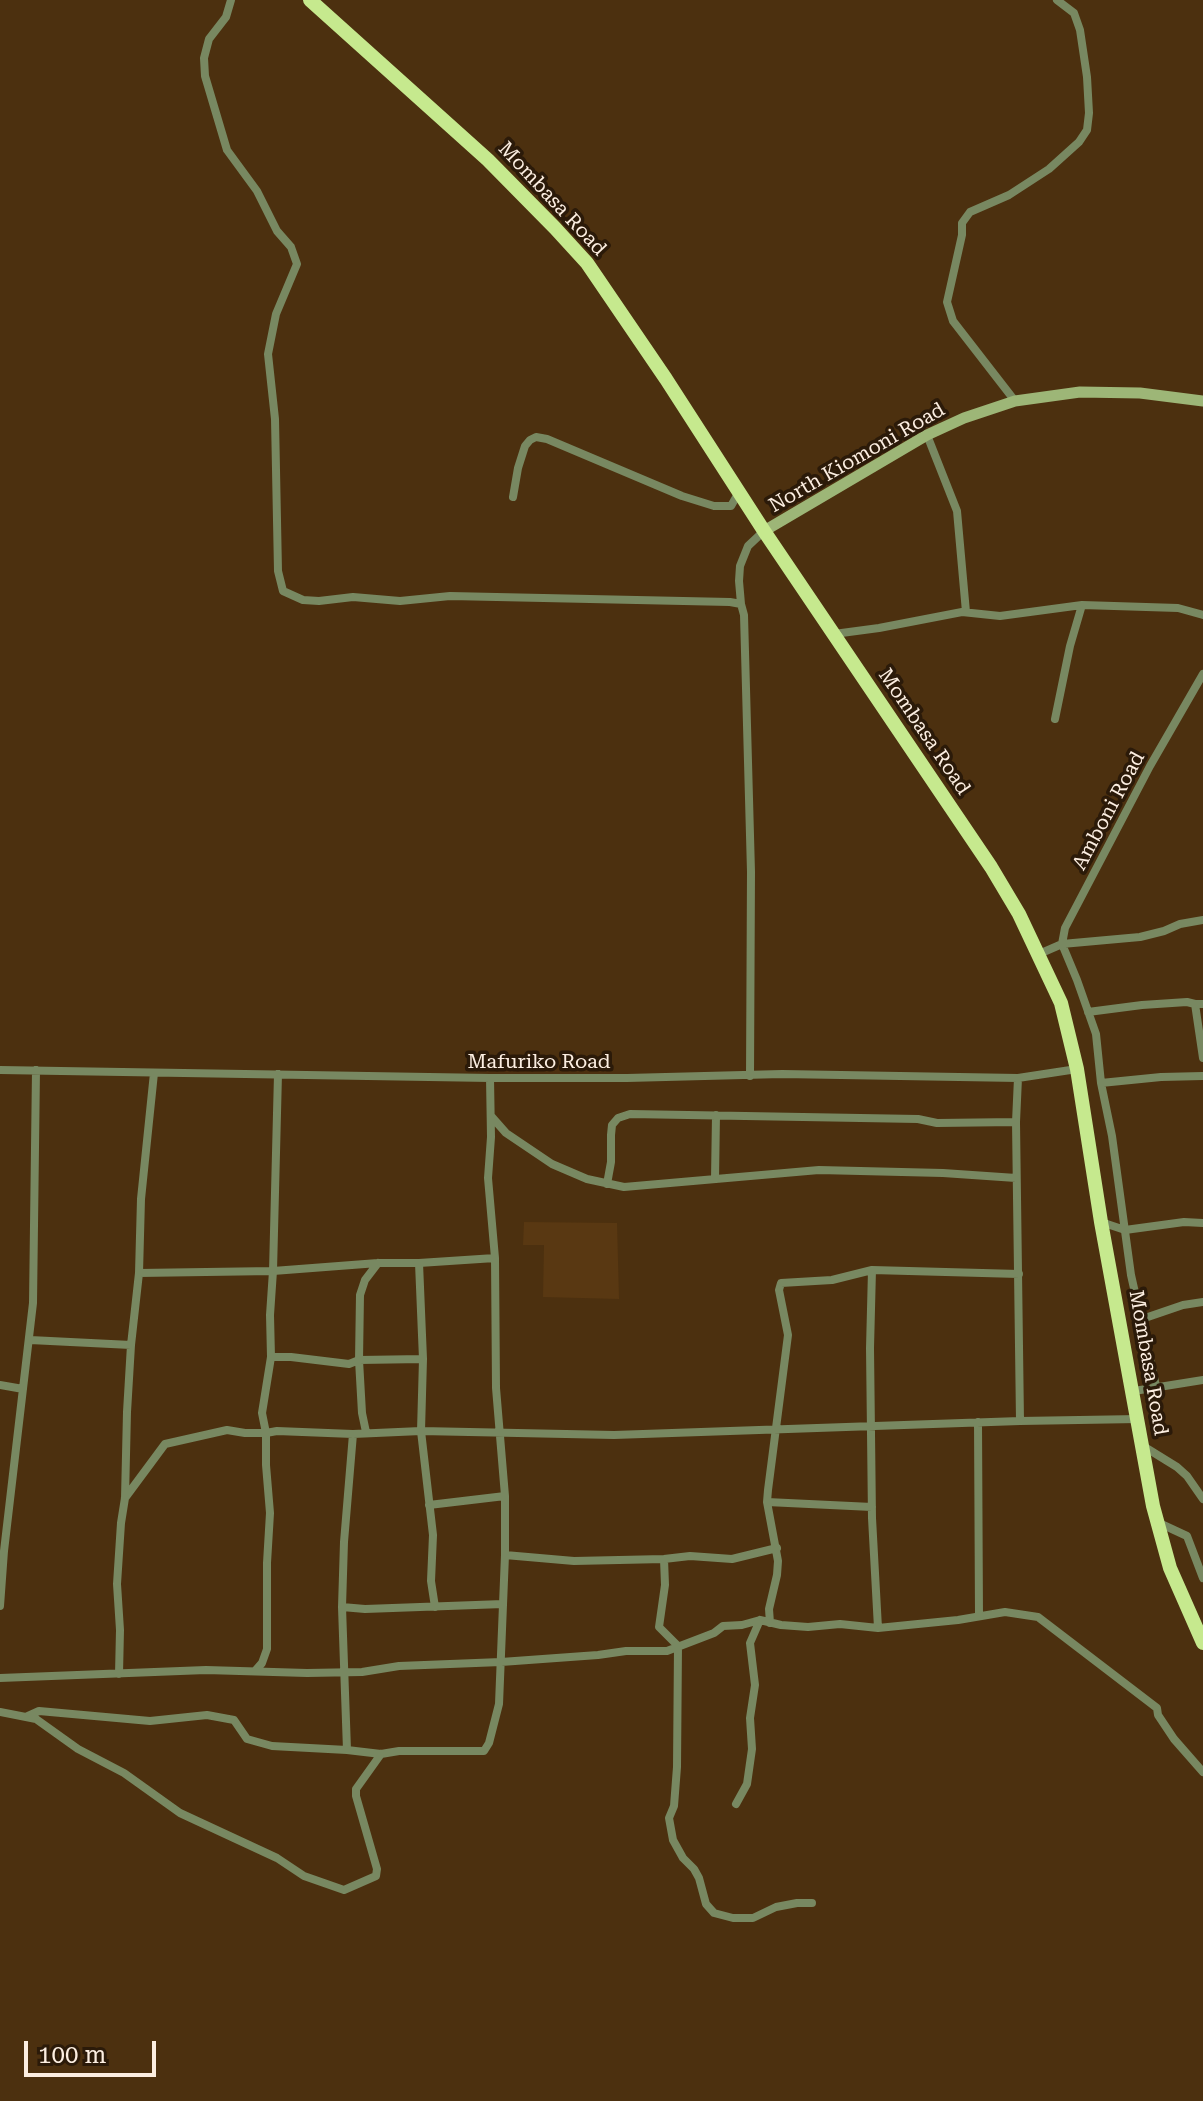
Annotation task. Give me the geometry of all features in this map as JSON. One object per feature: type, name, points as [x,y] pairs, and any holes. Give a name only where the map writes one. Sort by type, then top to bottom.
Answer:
[{"type":"highway","name":"Mombasa Road","points":[[310,0],[488,160],[587,263],[991,867],[1019,914],[1061,1003],[1077,1069],[1101,1222],[1153,1506],[1170,1568],[1203,1643]]},
{"type":"main road","name":"North Kiomoni Road","points":[[764,531],[927,435],[964,418],[1015,401],[1080,392],[1140,393],[1203,401]]},
{"type":"street","points":[[231,0],[226,17],[209,39],[204,58],[205,76],[227,150],[257,191],[277,231],[291,247],[297,264],[276,314],[268,354],[275,419],[278,571],[283,591],[303,600],[319,601],[353,597],[400,601],[450,596],[741,604]]},
{"type":"street","points":[[1015,401],[953,321],[947,302],[962,223],[970,212],[1009,195],[1049,169],[1079,142],[1087,130],[1087,77],[1080,30],[1074,13],[1057,0]]},
{"type":"street","points":[[927,435],[957,511],[966,612]]},
{"type":"street","points":[[513,497],[525,446],[536,437],[714,506],[731,506],[739,492]]},
{"type":"street","points":[[750,1076],[751,872],[744,615],[739,581],[740,566],[748,546],[764,531]]},
{"type":"street","points":[[1055,719],[1082,605]]},
{"type":"street","points":[[834,634],[966,612],[1000,616],[1082,605],[1178,608],[1203,615]]},
{"type":"street","name":"Amboni Road","points":[[1062,944],[1065,928],[1150,766],[1203,674]]},
{"type":"street","points":[[1039,954],[1062,944],[1140,937],[1203,920]]},
{"type":"street","points":[[1062,944],[1096,1034],[1131,1275],[1156,1386]]},
{"type":"street","points":[[1088,1012],[1157,1004],[1199,1004],[1203,1058]]},
{"type":"street","name":"Mafuriko Road","points":[[0,1070],[490,1078],[782,1074],[1018,1078],[1077,1069]]},
{"type":"street","points":[[0,1606],[5,1538],[30,1340],[36,1070]]},
{"type":"street","points":[[119,1674],[117,1584],[125,1498],[125,1450],[139,1273],[141,1199],[154,1073]]},
{"type":"street","points":[[255,1671],[267,1649],[270,1513],[262,1413],[271,1357],[278,1074]]},
{"type":"street","points":[[1101,1083],[1203,1076]]},
{"type":"street","points":[[28,1716],[39,1711],[150,1721],[207,1715],[234,1720],[247,1739],[272,1746],[381,1754],[399,1751],[484,1751],[499,1704],[505,1555],[505,1496],[496,1374],[495,1258],[488,1178],[490,1078]]},
{"type":"street","points":[[1018,1078],[1016,1178],[1020,1421]]},
{"type":"street","points":[[607,1184],[612,1125],[618,1118],[630,1114],[918,1119],[937,1123],[1016,1122]]},
{"type":"street","points":[[715,1179],[716,1115]]},
{"type":"street","points":[[491,1116],[506,1133],[552,1164],[587,1179],[624,1187],[819,1170],[1016,1178]]},
{"type":"street","points":[[1101,1222],[1125,1230],[1184,1222],[1203,1223]]},
{"type":"street","points":[[139,1273],[273,1271],[495,1258]]},
{"type":"street","points":[[366,1432],[359,1360],[360,1295],[365,1280],[378,1263]]},
{"type":"street","points":[[419,1263],[423,1359],[421,1431],[433,1535],[431,1581],[435,1607]]},
{"type":"street","points":[[770,1623],[769,1609],[777,1575],[777,1548],[767,1502],[788,1335],[779,1290],[781,1283],[832,1280],[872,1270],[1019,1274]]},
{"type":"street","points":[[872,1270],[872,1507],[878,1628]]},
{"type":"street","points":[[1142,1319],[1183,1305],[1203,1302]]},
{"type":"street","points":[[30,1340],[131,1345]]},
{"type":"street","points":[[271,1357],[349,1364],[359,1360],[423,1359]]},
{"type":"street","points":[[1134,1391],[1203,1380]]},
{"type":"street","points":[[0,1385],[23,1389]]},
{"type":"street","points":[[125,1498],[165,1444],[227,1430],[245,1433],[421,1431],[614,1435],[1139,1419]]},
{"type":"street","points":[[978,1422],[979,1616]]},
{"type":"street","points":[[347,1750],[342,1607],[353,1434]]},
{"type":"street","points":[[1143,1446],[1177,1467],[1203,1499]]},
{"type":"street","points":[[429,1505],[505,1496]]},
{"type":"street","points":[[767,1502],[872,1507]]},
{"type":"street","points":[[1158,1522],[1187,1536],[1203,1578]]},
{"type":"street","points":[[505,1555],[574,1561],[690,1556],[732,1559],[777,1548]]},
{"type":"street","points":[[664,1559],[665,1585],[659,1627],[678,1646],[677,1767],[674,1806],[669,1818],[673,1840],[683,1858],[694,1869],[706,1904],[714,1913],[733,1918],[753,1918],[776,1907],[812,1903]]},
{"type":"street","points":[[342,1607],[503,1604]]},
{"type":"street","points":[[0,1678],[206,1670],[362,1672],[399,1666],[667,1651],[714,1633],[723,1626],[760,1620],[808,1627],[857,1625],[878,1628],[1005,1612],[1038,1617],[1157,1708],[1158,1715],[1174,1739],[1203,1772]]},
{"type":"street","points":[[736,1804],[745,1791],[751,1759],[750,1718],[755,1685],[750,1643],[760,1620]]},
{"type":"street","points":[[0,1712],[36,1719],[78,1749],[124,1773],[180,1813],[277,1858],[304,1876],[344,1890],[376,1876],[377,1869],[356,1789],[381,1754]]},
{"type":"shaded area","points":[[524,1222],[617,1223],[619,1299],[543,1297],[544,1245],[523,1245]]}]
